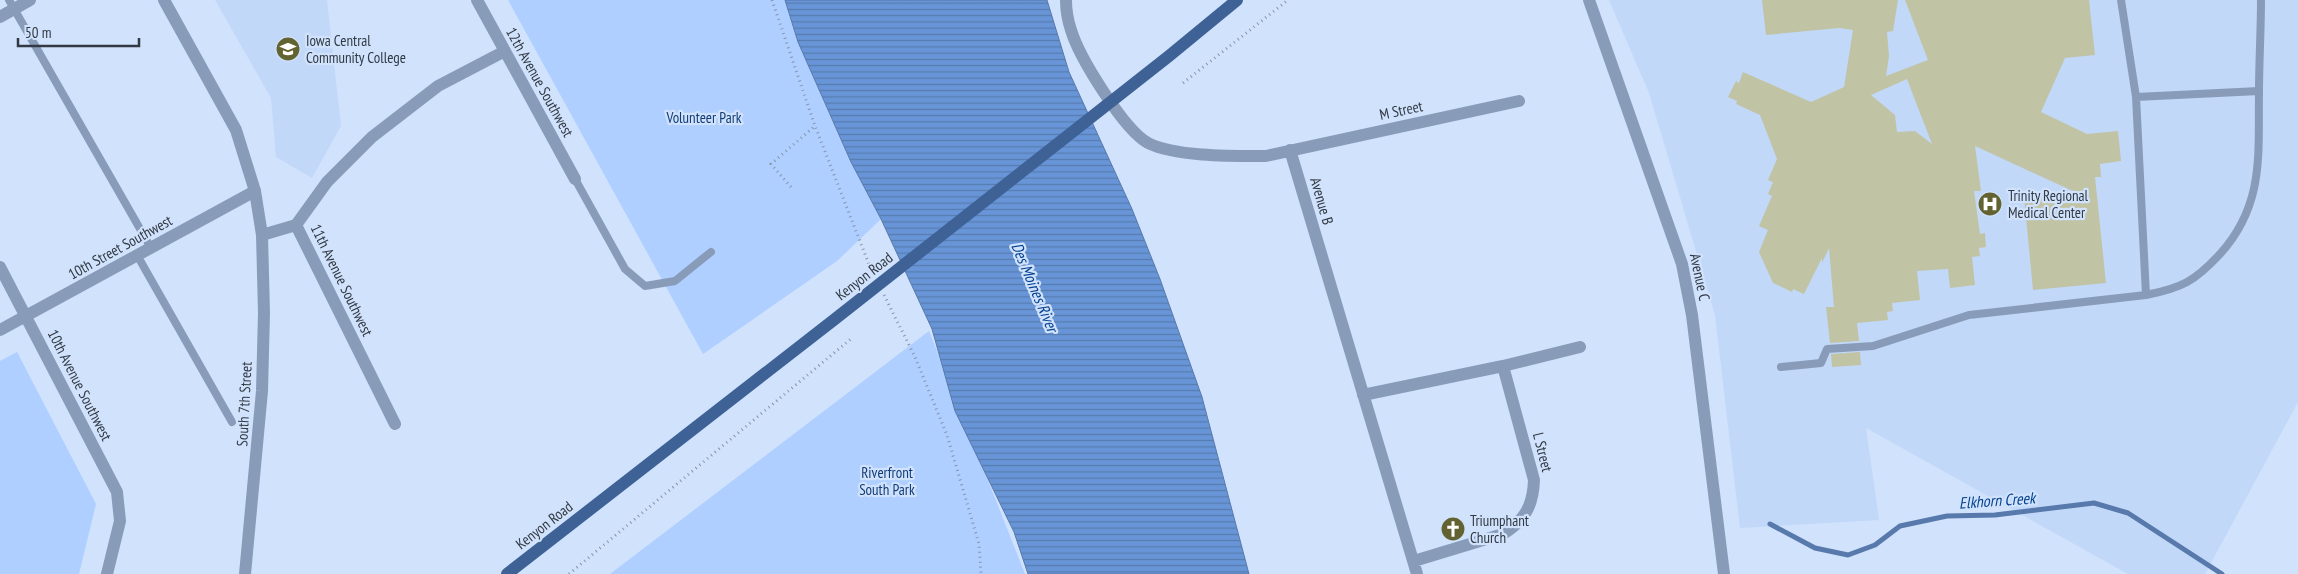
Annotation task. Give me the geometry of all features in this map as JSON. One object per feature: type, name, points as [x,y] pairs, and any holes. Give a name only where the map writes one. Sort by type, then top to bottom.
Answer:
[{"type":"main road","name":"Kenyon Road","points":[[507,574],[835,319],[1169,56],[1237,0]]},
{"type":"street","points":[[0,17],[12,4],[30,0]]},
{"type":"street","points":[[164,0],[236,130],[255,191],[262,235]]},
{"type":"street","name":"12th Avenue Southwest","points":[[477,0],[575,179]]},
{"type":"street","points":[[1066,0],[1071,30],[1085,62],[1132,131],[1149,143],[1172,149],[1236,156],[1266,156],[1290,150]]},
{"type":"street","name":"Avenue C","points":[[1589,0],[1682,264],[1692,316],[1724,574]]},
{"type":"street","points":[[296,225],[327,182],[372,137],[438,86],[506,51]]},
{"type":"street","name":"M Street","points":[[1290,150],[1519,101]]},
{"type":"street","name":"Avenue B","points":[[1290,150],[1417,574]]},
{"type":"street","name":"10th Street Southwest","points":[[0,330],[255,191]]},
{"type":"street","name":"11th Avenue Southwest","points":[[262,235],[296,225],[395,424]]},
{"type":"street","name":"South 7th Street","points":[[245,574],[262,391],[264,314],[262,235]]},
{"type":"street","name":"10th Avenue Southwest","points":[[0,267],[117,492],[120,522],[107,574]]},
{"type":"street","points":[[1363,395],[1503,366],[1580,347]]},
{"type":"street","name":"L Street","points":[[1414,561],[1503,534],[1516,526],[1533,498],[1534,480],[1503,366]]},
{"type":"lane","points":[[2121,0],[2136,96],[2146,295]]},
{"type":"lane","points":[[1781,367],[1821,363],[1827,349],[1873,346],[1969,315],[2146,295],[2174,289],[2201,274],[2232,240],[2247,215],[2256,185],[2259,148],[2261,0]]},
{"type":"lane","points":[[12,4],[151,248]]},
{"type":"lane","points":[[2136,96],[2259,91]]},
{"type":"lane","points":[[575,179],[625,269],[645,286],[675,281],[711,252]]},
{"type":"lane","points":[[138,255],[232,422]]},
{"type":"path","points":[[1184,83],[1288,0]]},
{"type":"path","points":[[791,188],[770,164],[815,126]]},
{"type":"path","points":[[569,574],[852,338]]},
{"type":"shaded area","name":"Iowa Central Community College","points":[[215,0],[327,0],[341,126],[312,178],[276,157],[271,98]]},
{"type":"shaded area","name":"Trinity Regional Medical Center","points":[[1609,0],[2298,0],[2298,402],[2205,574],[2128,574],[1866,428],[1879,520],[1740,528],[1715,315],[1649,93]]},
{"type":"green space","name":"Volunteer Park","points":[[508,0],[785,0],[828,112],[853,166],[881,219],[837,261],[703,354]]},
{"type":"green space","name":"Riverfront South Park","points":[[929,331],[1025,574],[610,574]]},
{"type":"green space","points":[[17,352],[96,504],[79,574],[0,574],[0,361]]},
{"type":"water","name":"Des Moines River","points":[[785,0],[1047,0],[1069,72],[1132,209],[1160,279],[1202,397],[1249,574],[1028,574],[1014,532],[955,411],[932,329],[881,219],[851,162],[798,42]]},
{"type":"building","points":[[1762,0],[1898,0],[1893,31],[1887,32],[1889,56],[1886,76],[1928,60],[1905,0],[2089,0],[2095,55],[2065,58],[2041,112],[2087,134],[2118,131],[2121,161],[2100,164],[2101,177],[2095,177],[2106,283],[2033,290],[2024,197],[2075,192],[1975,146],[1981,191],[1974,191],[1980,234],[1985,233],[1986,247],[1979,248],[1980,256],[1972,257],[1975,285],[1950,288],[1948,269],[1917,271],[1920,300],[1892,303],[1893,311],[1887,312],[1888,320],[1857,323],[1859,341],[1830,343],[1826,307],[1834,307],[1829,248],[1804,294],[1793,289],[1792,292],[1773,283],[1759,252],[1768,230],[1759,226],[1772,196],[1768,194],[1773,182],[1768,180],[1777,159],[1760,115],[1736,104],[1737,101],[1728,97],[1736,81],[1739,83],[1743,72],[1811,102],[1844,87],[1853,30],[1839,28],[1766,35]],"holes":[[[1907,79],[1932,144],[1915,131],[1897,132],[1895,115],[1871,95]]]},
{"type":"building","points":[[1860,352],[1861,365],[1832,367],[1831,354]]},
{"type":"waterway","name":"Elkhorn Creek","points":[[1770,524],[1815,548],[1848,555],[1875,545],[1900,526],[1947,516],[1995,515],[2094,503],[2128,513],[2222,574]]},
{"type":"place","name":"Iowa Central Community College","points":[[288,49]]},
{"type":"place","name":"Trinity Regional Medical Center","points":[[1990,204]]},
{"type":"place","name":"Triumphant Church","points":[[1453,529]]}]
